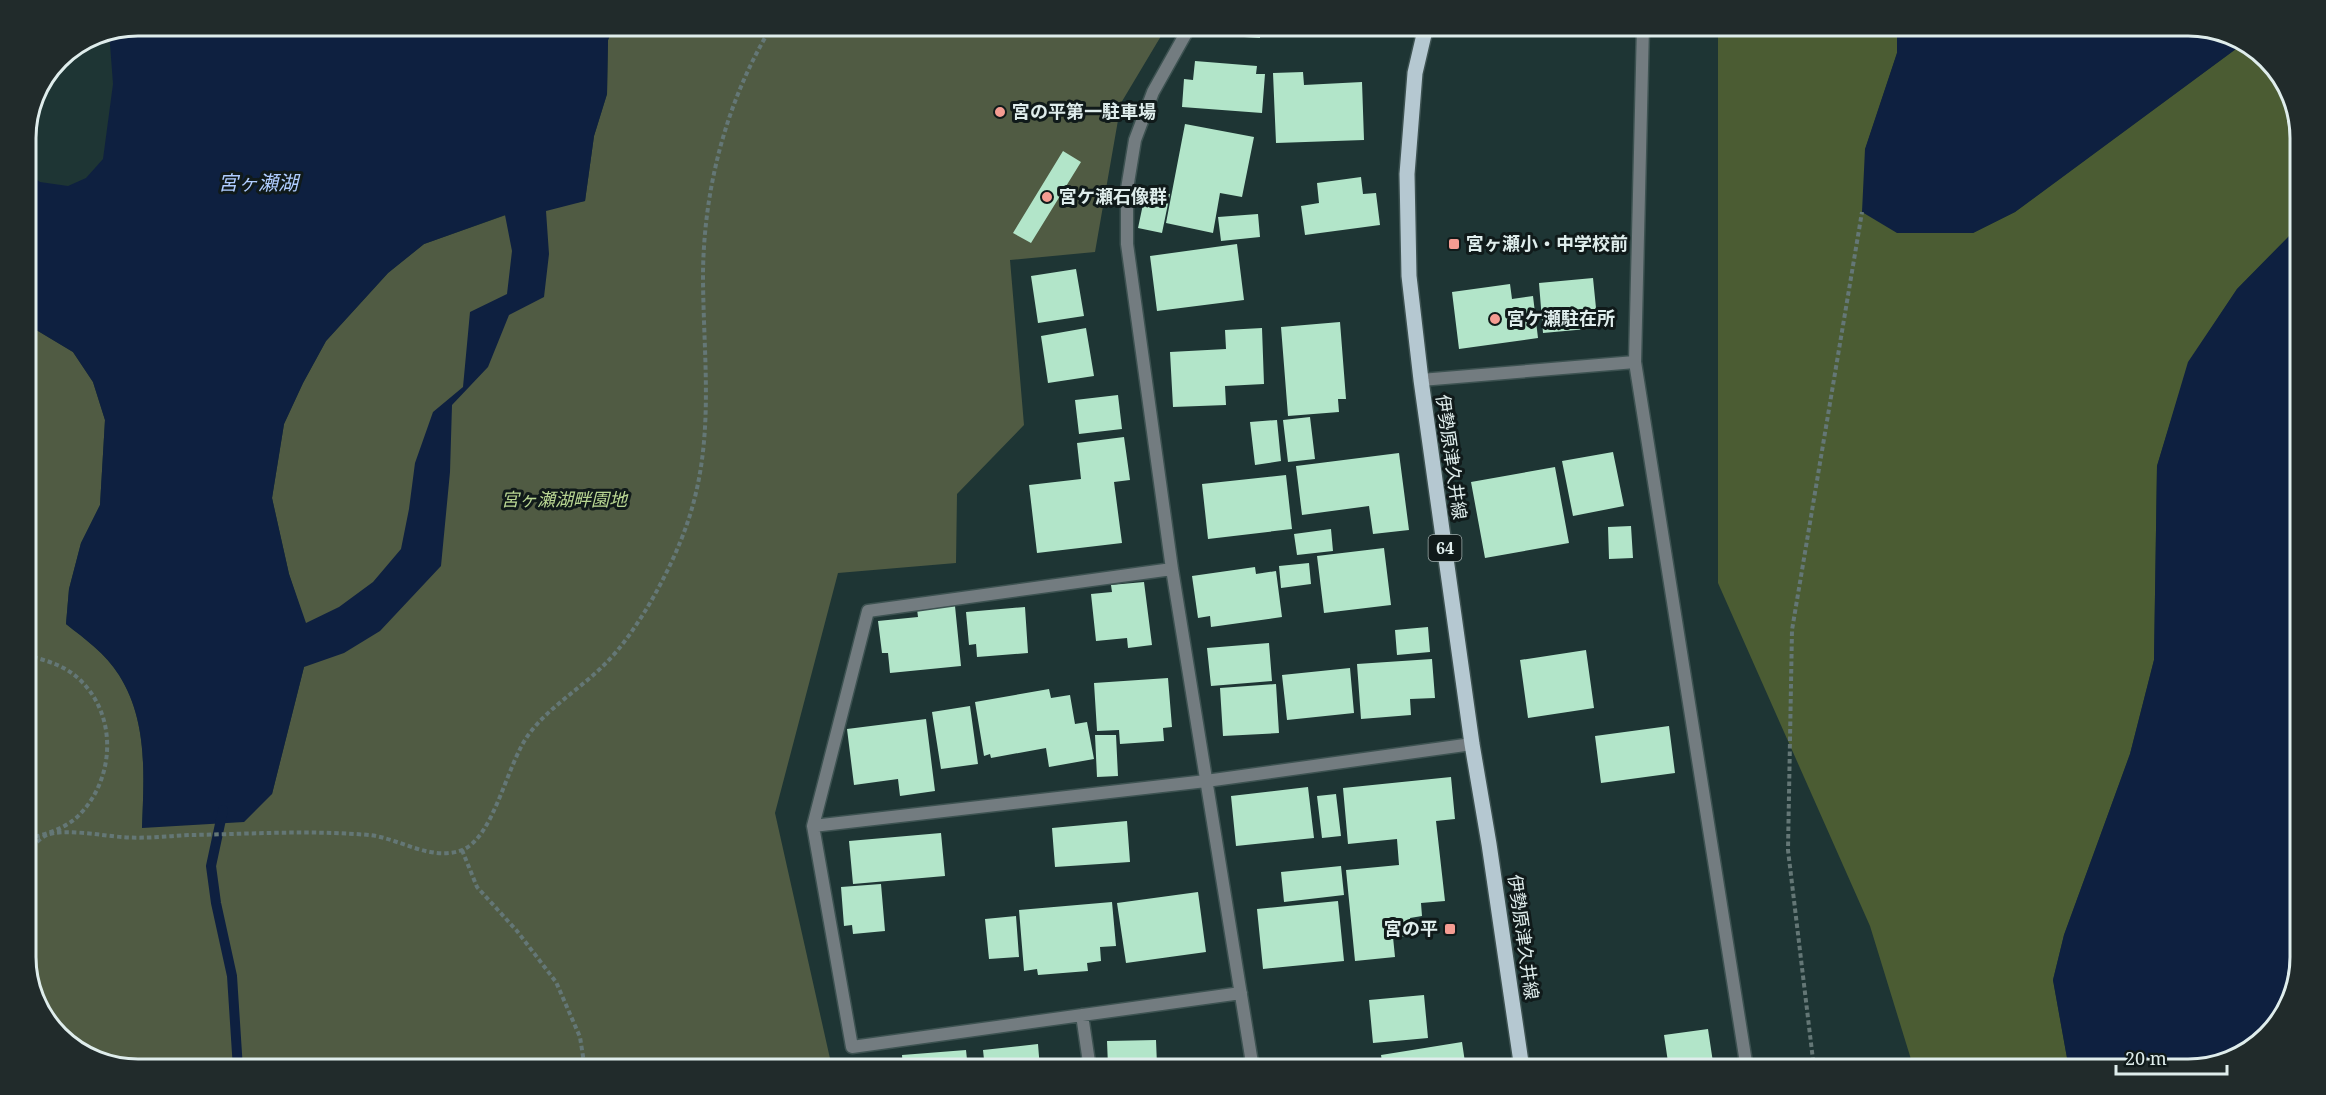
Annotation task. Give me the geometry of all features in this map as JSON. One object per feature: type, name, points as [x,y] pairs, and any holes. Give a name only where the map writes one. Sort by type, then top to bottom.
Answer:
[{"type":"main road","name":"伊勢原津久井線","points":[[1424,36],[1415,73],[1407,174],[1409,276],[1421,380],[1472,744],[1520,1059]]},
{"type":"street","points":[[1184,36],[1153,92],[1135,140],[1127,189],[1127,244],[1172,569],[1251,1059]]},
{"type":"street","points":[[1642,36],[1635,362],[1745,1059]]},
{"type":"street","points":[[1421,380],[1635,362]]},
{"type":"street","points":[[1172,569],[868,611],[813,826],[852,1047],[1241,993]]},
{"type":"street","points":[[813,826],[1206,781],[1472,744]]},
{"type":"street","points":[[1082,1015],[1088,1059]]},
{"type":"path","points":[[36,837],[84,833],[123,837],[298,832],[373,836],[438,853],[462,850],[481,837],[520,747],[539,721],[605,665],[635,628],[687,526],[700,475],[707,413],[703,272],[707,214],[717,154],[737,95],[767,36]]},
{"type":"path","points":[[1814,1059],[1788,850],[1792,630],[1862,212]]},
{"type":"path","points":[[36,658],[53,662],[79,679],[98,704],[107,734],[107,765],[95,794],[75,818],[36,844]]},
{"type":"path","points":[[462,850],[477,887],[517,931],[556,982],[580,1037],[583,1059]]},
{"type":"green space","name":"宮ヶ瀬湖畔園地","points":[[610,36],[1161,36],[1121,103],[1095,252],[1010,260],[1024,425],[957,494],[956,563],[838,573],[775,813],[830,1059],[138,1059],[118,1057],[87,1045],[66,1029],[50,1008],[39,983],[36,963],[36,330],[73,352],[93,382],[105,420],[100,505],[81,543],[69,589],[66,624],[108,660],[119,675],[135,711],[142,749],[142,827],[272,794],[304,667],[305,623],[289,574],[272,498],[284,424],[326,341],[388,273],[424,244],[506,215],[585,201],[594,136],[607,94]]},
{"type":"green space","points":[[1718,36],[1897,36],[1897,53],[1865,150],[1973,233],[2015,212],[2236,49],[2260,66],[2276,87],[2288,118],[2290,235],[2237,289],[2189,362],[2157,466],[2154,660],[2130,754],[2064,935],[2053,980],[2067,1059],[1911,1059],[1870,926],[1718,583]]},
{"type":"water","name":"宮ヶ瀬湖","points":[[138,36],[610,36],[607,94],[594,136],[585,201],[546,211],[549,254],[544,297],[509,315],[488,367],[452,405],[450,472],[441,566],[380,631],[344,653],[304,667],[272,794],[244,822],[142,828],[142,749],[135,711],[119,675],[108,660],[66,624],[69,589],[81,543],[100,505],[105,420],[93,382],[73,352],[36,330],[36,179],[40,182],[68,186],[86,178],[103,159],[113,84],[110,40]],"holes":[[[505,215],[512,251],[507,294],[470,312],[463,387],[433,412],[415,463],[401,549],[373,582],[339,607],[306,623],[289,574],[272,498],[284,424],[326,341],[388,273],[424,244]]]},
{"type":"water","points":[[1897,36],[2188,36],[2208,38],[2236,49],[2015,212],[1973,233],[1897,233],[1862,212],[1865,149],[1897,53]]},
{"type":"water","points":[[2290,235],[2290,957],[2288,977],[2282,996],[2265,1024],[2245,1042],[2214,1056],[2188,1059],[2067,1059],[2053,980],[2064,935],[2130,754],[2154,660],[2157,466],[2188,362],[2237,289]]},
{"type":"building","points":[[1260,36],[1260,38],[1244,37]]},
{"type":"building","points":[[1195,61],[1257,66],[1256,74],[1265,74],[1262,113],[1182,107],[1184,79],[1193,80]]},
{"type":"building","points":[[1303,72],[1304,85],[1362,82],[1364,140],[1276,143],[1273,73]]},
{"type":"building","points":[[1185,124],[1254,137],[1242,197],[1220,193],[1213,233],[1166,223]]},
{"type":"building","name":"宮ケ瀬石像群","points":[[1063,151],[1081,162],[1031,243],[1013,233]]},
{"type":"building","points":[[1361,177],[1363,194],[1376,193],[1380,225],[1305,235],[1301,206],[1319,203],[1317,183]]},
{"type":"building","points":[[1146,190],[1170,194],[1162,233],[1138,228]]},
{"type":"building","points":[[1258,214],[1260,237],[1221,241],[1218,217]]},
{"type":"building","points":[[1237,244],[1244,300],[1157,311],[1150,256]]},
{"type":"building","points":[[1076,269],[1084,316],[1038,323],[1031,276]]},
{"type":"building","points":[[1593,278],[1598,328],[1543,333],[1539,283]]},
{"type":"building","name":"宮ケ瀬駐在所","points":[[1510,284],[1512,299],[1533,296],[1538,338],[1459,349],[1452,292]]},
{"type":"building","points":[[1340,322],[1346,399],[1338,399],[1339,412],[1288,416],[1281,327]]},
{"type":"building","points":[[1086,328],[1094,376],[1048,383],[1041,336]]},
{"type":"building","points":[[1262,328],[1264,384],[1225,386],[1226,405],[1173,407],[1170,352],[1226,349],[1225,330]]},
{"type":"building","points":[[1118,395],[1122,429],[1079,434],[1075,400]]},
{"type":"building","points":[[1310,417],[1315,459],[1288,462],[1283,420]]},
{"type":"building","points":[[1277,420],[1281,461],[1255,465],[1250,422]]},
{"type":"building","points":[[1124,437],[1130,480],[1114,482],[1122,543],[1037,553],[1029,485],[1081,479],[1077,443]]},
{"type":"building","points":[[1613,452],[1624,506],[1573,516],[1562,461]]},
{"type":"building","points":[[1399,453],[1409,530],[1373,534],[1369,506],[1302,515],[1296,466]]},
{"type":"building","points":[[1555,467],[1569,543],[1485,558],[1471,482]]},
{"type":"building","points":[[1286,475],[1292,529],[1208,539],[1202,484]]},
{"type":"building","points":[[1631,526],[1633,558],[1609,559],[1608,527]]},
{"type":"building","points":[[1331,529],[1333,551],[1297,555],[1294,534]]},
{"type":"building","points":[[1384,548],[1391,605],[1324,613],[1317,556]]},
{"type":"building","points":[[1309,563],[1311,584],[1281,588],[1279,566]]},
{"type":"building","points":[[1255,567],[1256,574],[1276,571],[1282,617],[1211,627],[1210,616],[1198,618],[1192,576]]},
{"type":"building","points":[[1144,582],[1152,645],[1128,648],[1127,638],[1096,641],[1091,594],[1112,592],[1111,585]]},
{"type":"building","points":[[955,606],[961,666],[890,673],[888,653],[882,653],[878,621],[918,617],[917,609]]},
{"type":"building","points":[[1025,607],[1028,653],[977,657],[976,644],[969,645],[966,612]]},
{"type":"building","points":[[1428,627],[1430,652],[1397,655],[1395,630]]},
{"type":"building","points":[[1269,643],[1272,681],[1211,686],[1207,648]]},
{"type":"building","points":[[1586,650],[1594,708],[1528,718],[1520,660]]},
{"type":"building","points":[[1432,659],[1435,698],[1410,699],[1411,715],[1361,719],[1357,664]]},
{"type":"building","points":[[1350,668],[1354,713],[1287,720],[1282,675]]},
{"type":"building","points":[[1168,678],[1172,727],[1163,728],[1164,741],[1120,744],[1119,730],[1097,731],[1094,683]]},
{"type":"building","points":[[1276,684],[1279,733],[1223,736],[1220,688]]},
{"type":"building","points":[[1049,689],[1051,698],[1070,695],[1075,724],[1087,722],[1094,759],[1049,767],[1046,748],[991,758],[990,754],[984,756],[975,702]]},
{"type":"building","points":[[970,706],[978,764],[941,769],[932,712]]},
{"type":"building","points":[[926,719],[935,791],[900,796],[898,779],[854,785],[847,729]]},
{"type":"building","points":[[1669,726],[1675,773],[1601,783],[1595,736]]},
{"type":"building","points":[[1095,735],[1116,735],[1118,776],[1097,777]]},
{"type":"building","points":[[1451,777],[1455,819],[1436,821],[1445,901],[1421,903],[1422,916],[1410,918],[1412,936],[1393,937],[1395,957],[1355,961],[1346,870],[1399,865],[1397,839],[1348,844],[1343,788]]},
{"type":"building","points":[[1308,787],[1314,838],[1236,846],[1231,796]]},
{"type":"building","points":[[1336,794],[1341,836],[1322,838],[1317,796]]},
{"type":"building","points":[[1127,821],[1130,862],[1055,867],[1052,828]]},
{"type":"building","points":[[941,833],[945,876],[853,884],[849,841]]},
{"type":"building","points":[[1341,866],[1344,895],[1284,902],[1281,872]]},
{"type":"building","points":[[881,884],[885,931],[853,934],[852,925],[844,926],[841,887]]},
{"type":"building","points":[[1198,892],[1206,952],[1126,963],[1117,903]]},
{"type":"building","points":[[1338,901],[1344,961],[1263,969],[1257,909]]},
{"type":"building","points":[[1112,902],[1116,946],[1100,947],[1101,961],[1087,963],[1088,971],[1038,975],[1037,969],[1024,971],[1019,910]]},
{"type":"building","points":[[1016,916],[1019,957],[989,959],[985,919]]},
{"type":"building","points":[[1424,995],[1428,1038],[1373,1043],[1369,1000]]},
{"type":"building","points":[[1708,1029],[1712,1059],[1668,1059],[1664,1035]]},
{"type":"building","points":[[1156,1040],[1157,1059],[1108,1059],[1107,1041]]},
{"type":"building","points":[[1462,1042],[1465,1059],[1382,1059],[1381,1055]]},
{"type":"building","points":[[1038,1044],[1039,1059],[984,1059],[983,1050]]},
{"type":"building","points":[[966,1050],[967,1059],[902,1059],[902,1055]]},
{"type":"waterway","points":[[223,810],[211,866],[216,903],[232,976],[237,1059]]},
{"type":"place","name":"宮の平第一駐車場","points":[[1000,112]]},
{"type":"place","name":"宮ケ瀬石像群","points":[[1047,197]]},
{"type":"place","name":"宮ヶ瀬小・中学校前","points":[[1454,244]]},
{"type":"place","name":"宮ケ瀬駐在所","points":[[1495,319]]},
{"type":"place","name":"宮の平","points":[[1450,929]]}]
